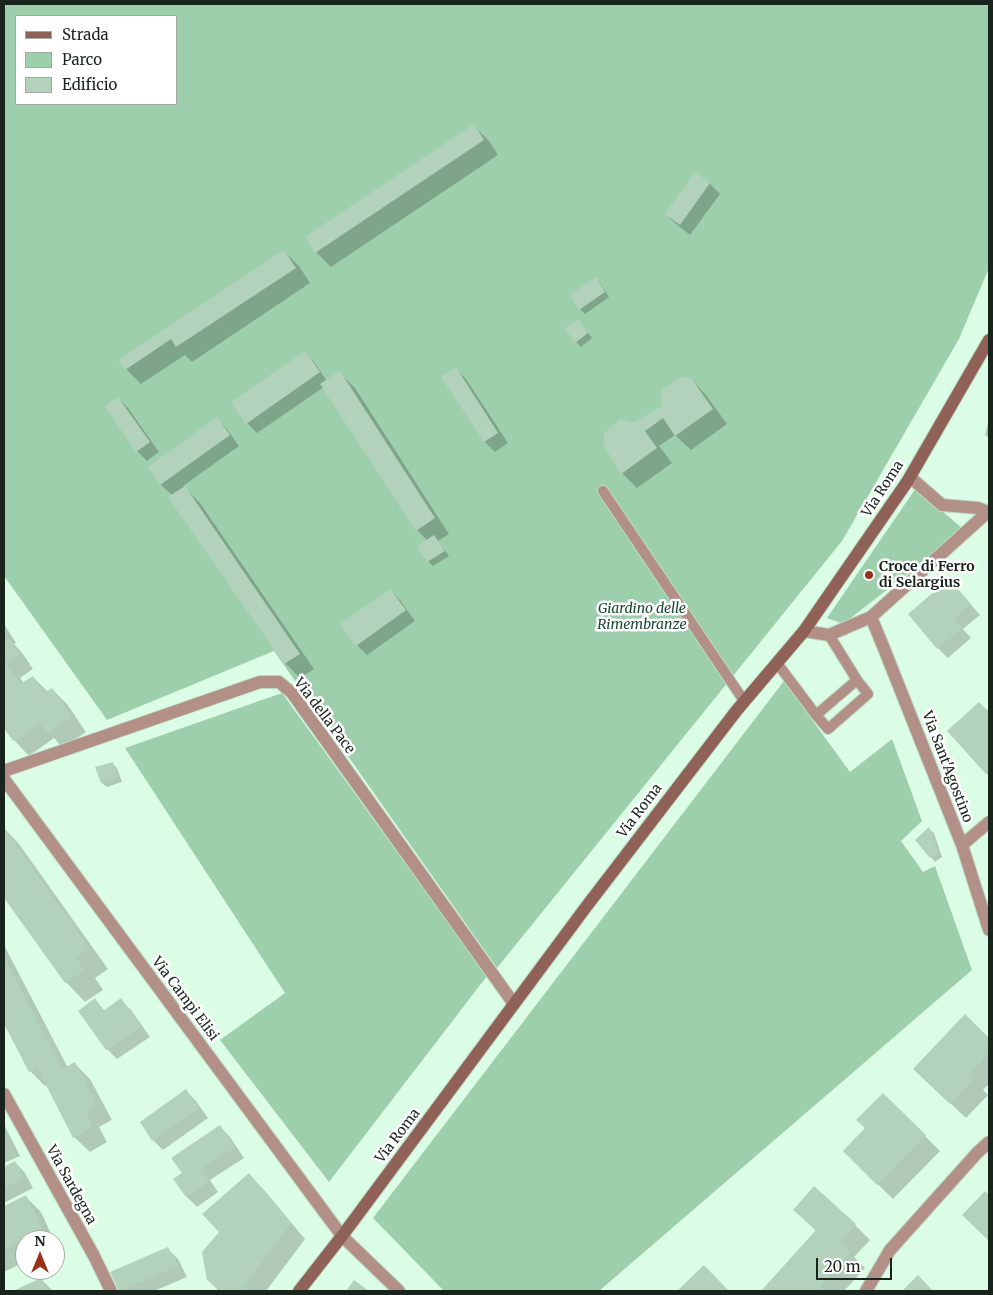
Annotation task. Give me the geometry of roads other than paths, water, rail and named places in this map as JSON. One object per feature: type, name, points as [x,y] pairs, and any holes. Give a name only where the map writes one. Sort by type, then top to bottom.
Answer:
[{"type":"main road","name":"Via Roma","points":[[299,1291],[342,1236],[586,907],[744,701],[804,631],[910,477],[989,340]]},
{"type":"street","points":[[910,477],[942,505],[978,508],[989,511]]},
{"type":"street","points":[[804,631],[829,635],[870,617],[989,511]]},
{"type":"street","name":"Via Sant'Agostino","points":[[870,617],[962,846],[989,930]]},
{"type":"street","name":"Via della Pace","points":[[4,772],[260,682],[279,682],[292,693],[514,1004]]},
{"type":"street","name":"Via Campi Elisi","points":[[4,779],[342,1236],[399,1291]]},
{"type":"street","points":[[962,846],[989,822]]},
{"type":"street","name":"Via Sardegna","points":[[4,1094],[94,1256],[111,1291]]},
{"type":"street","points":[[866,1291],[890,1250],[989,1142]]},
{"type":"lane","points":[[603,491],[744,701]]},
{"type":"lane","points":[[777,662],[828,729],[868,694],[829,635]]},
{"type":"lane","points":[[816,715],[857,680]]},
{"type":"place","name":"Croce di Ferro di Selargius","points":[[869,575]]},
{"type":"park label","name":"Giardino delle Rimembranze","points":[[642,618]]}]
